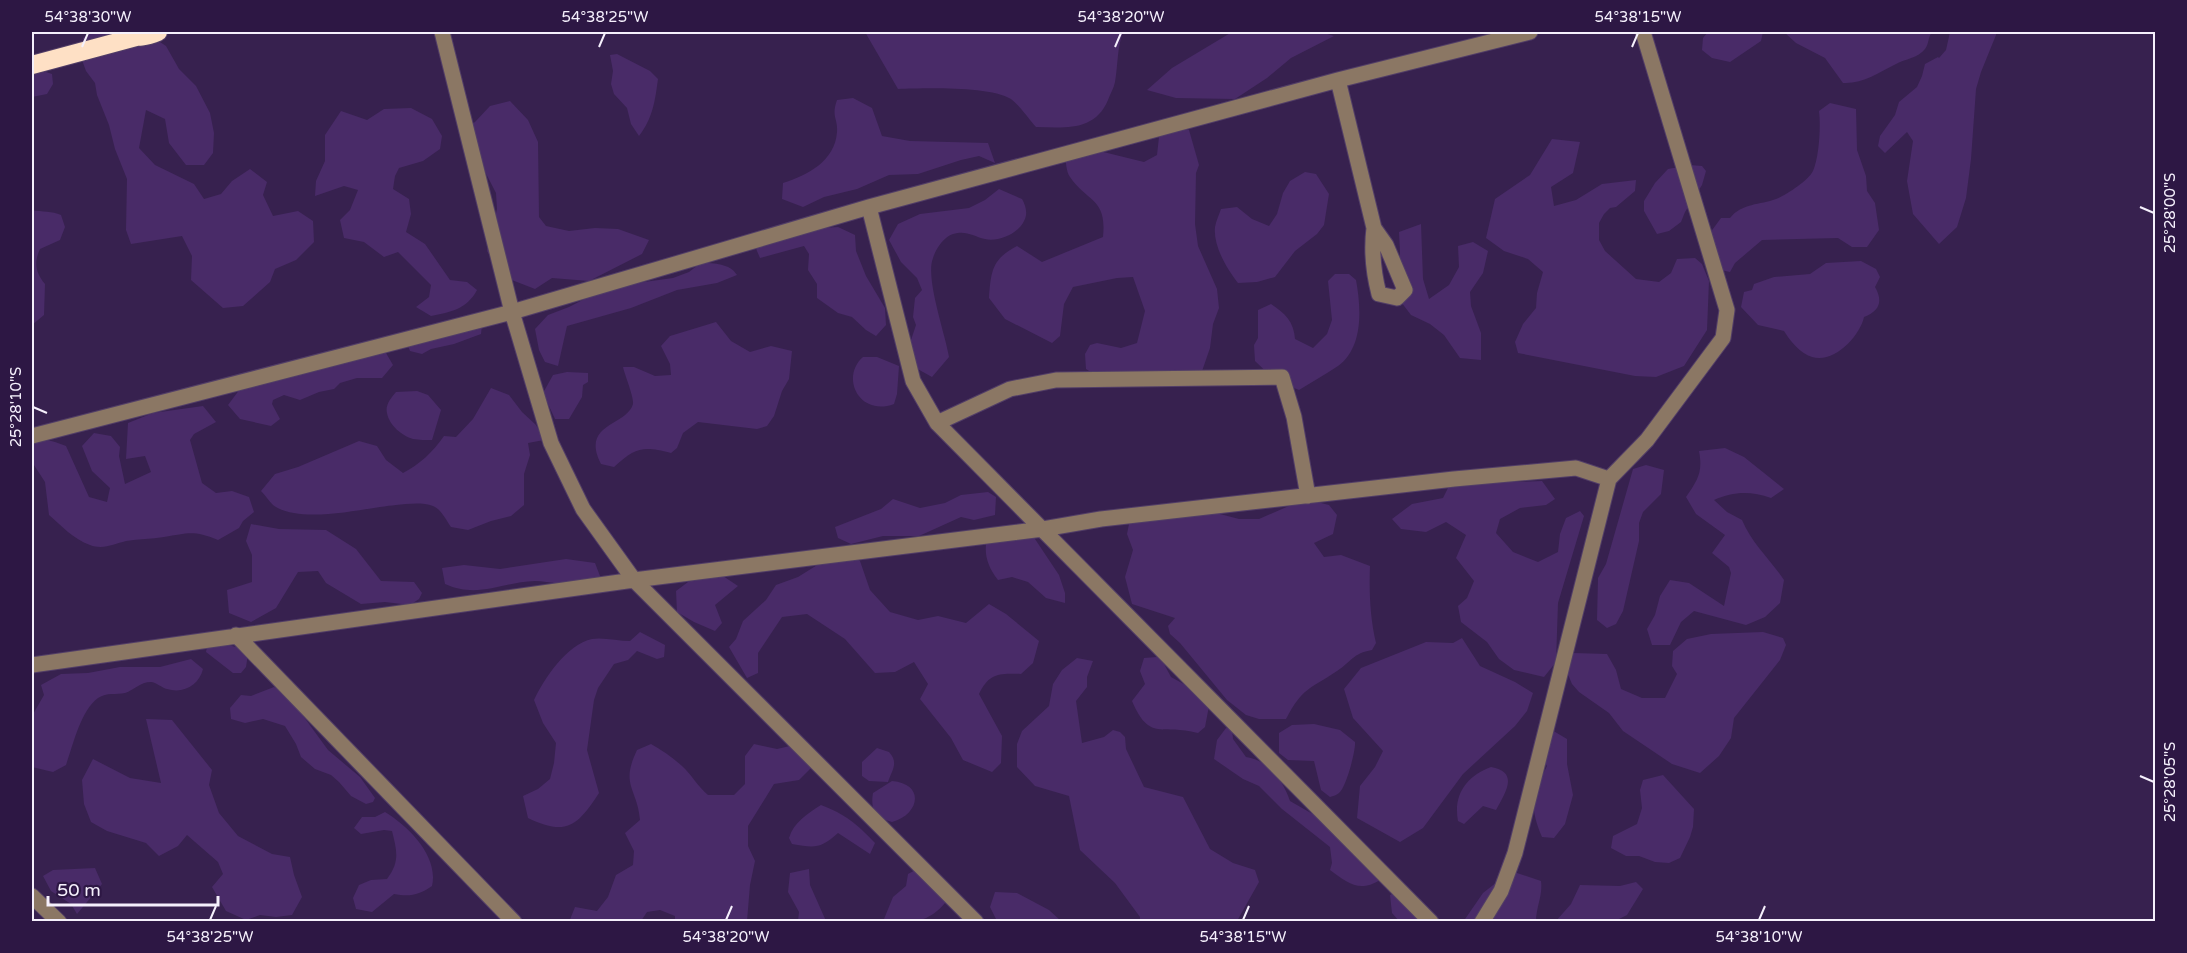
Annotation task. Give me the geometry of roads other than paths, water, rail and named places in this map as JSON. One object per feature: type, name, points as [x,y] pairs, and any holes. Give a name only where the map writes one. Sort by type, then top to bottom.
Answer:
[{"type":"highway","points":[[32,65],[128,34],[149,36],[158,32]]},
{"type":"street","points":[[442,32],[512,312],[551,443],[583,509],[634,580],[976,921]]},
{"type":"street","points":[[32,436],[512,312],[869,207],[1338,80],[1530,32]]},
{"type":"street","points":[[1482,921],[1501,891],[1515,853],[1609,479],[1647,440],[1724,338],[1727,310],[1643,32]]},
{"type":"street","points":[[1338,80],[1374,228]]},
{"type":"street","points":[[869,207],[913,381],[937,423],[1431,921]]},
{"type":"street","points":[[937,423],[1010,390],[1056,381],[1282,377],[1294,417],[1308,496]]},
{"type":"street","points":[[32,665],[634,580],[1043,529],[1101,519],[1576,468],[1609,479]]},
{"type":"street","points":[[236,635],[514,921]]},
{"type":"street","points":[[32,896],[58,921]]}]
